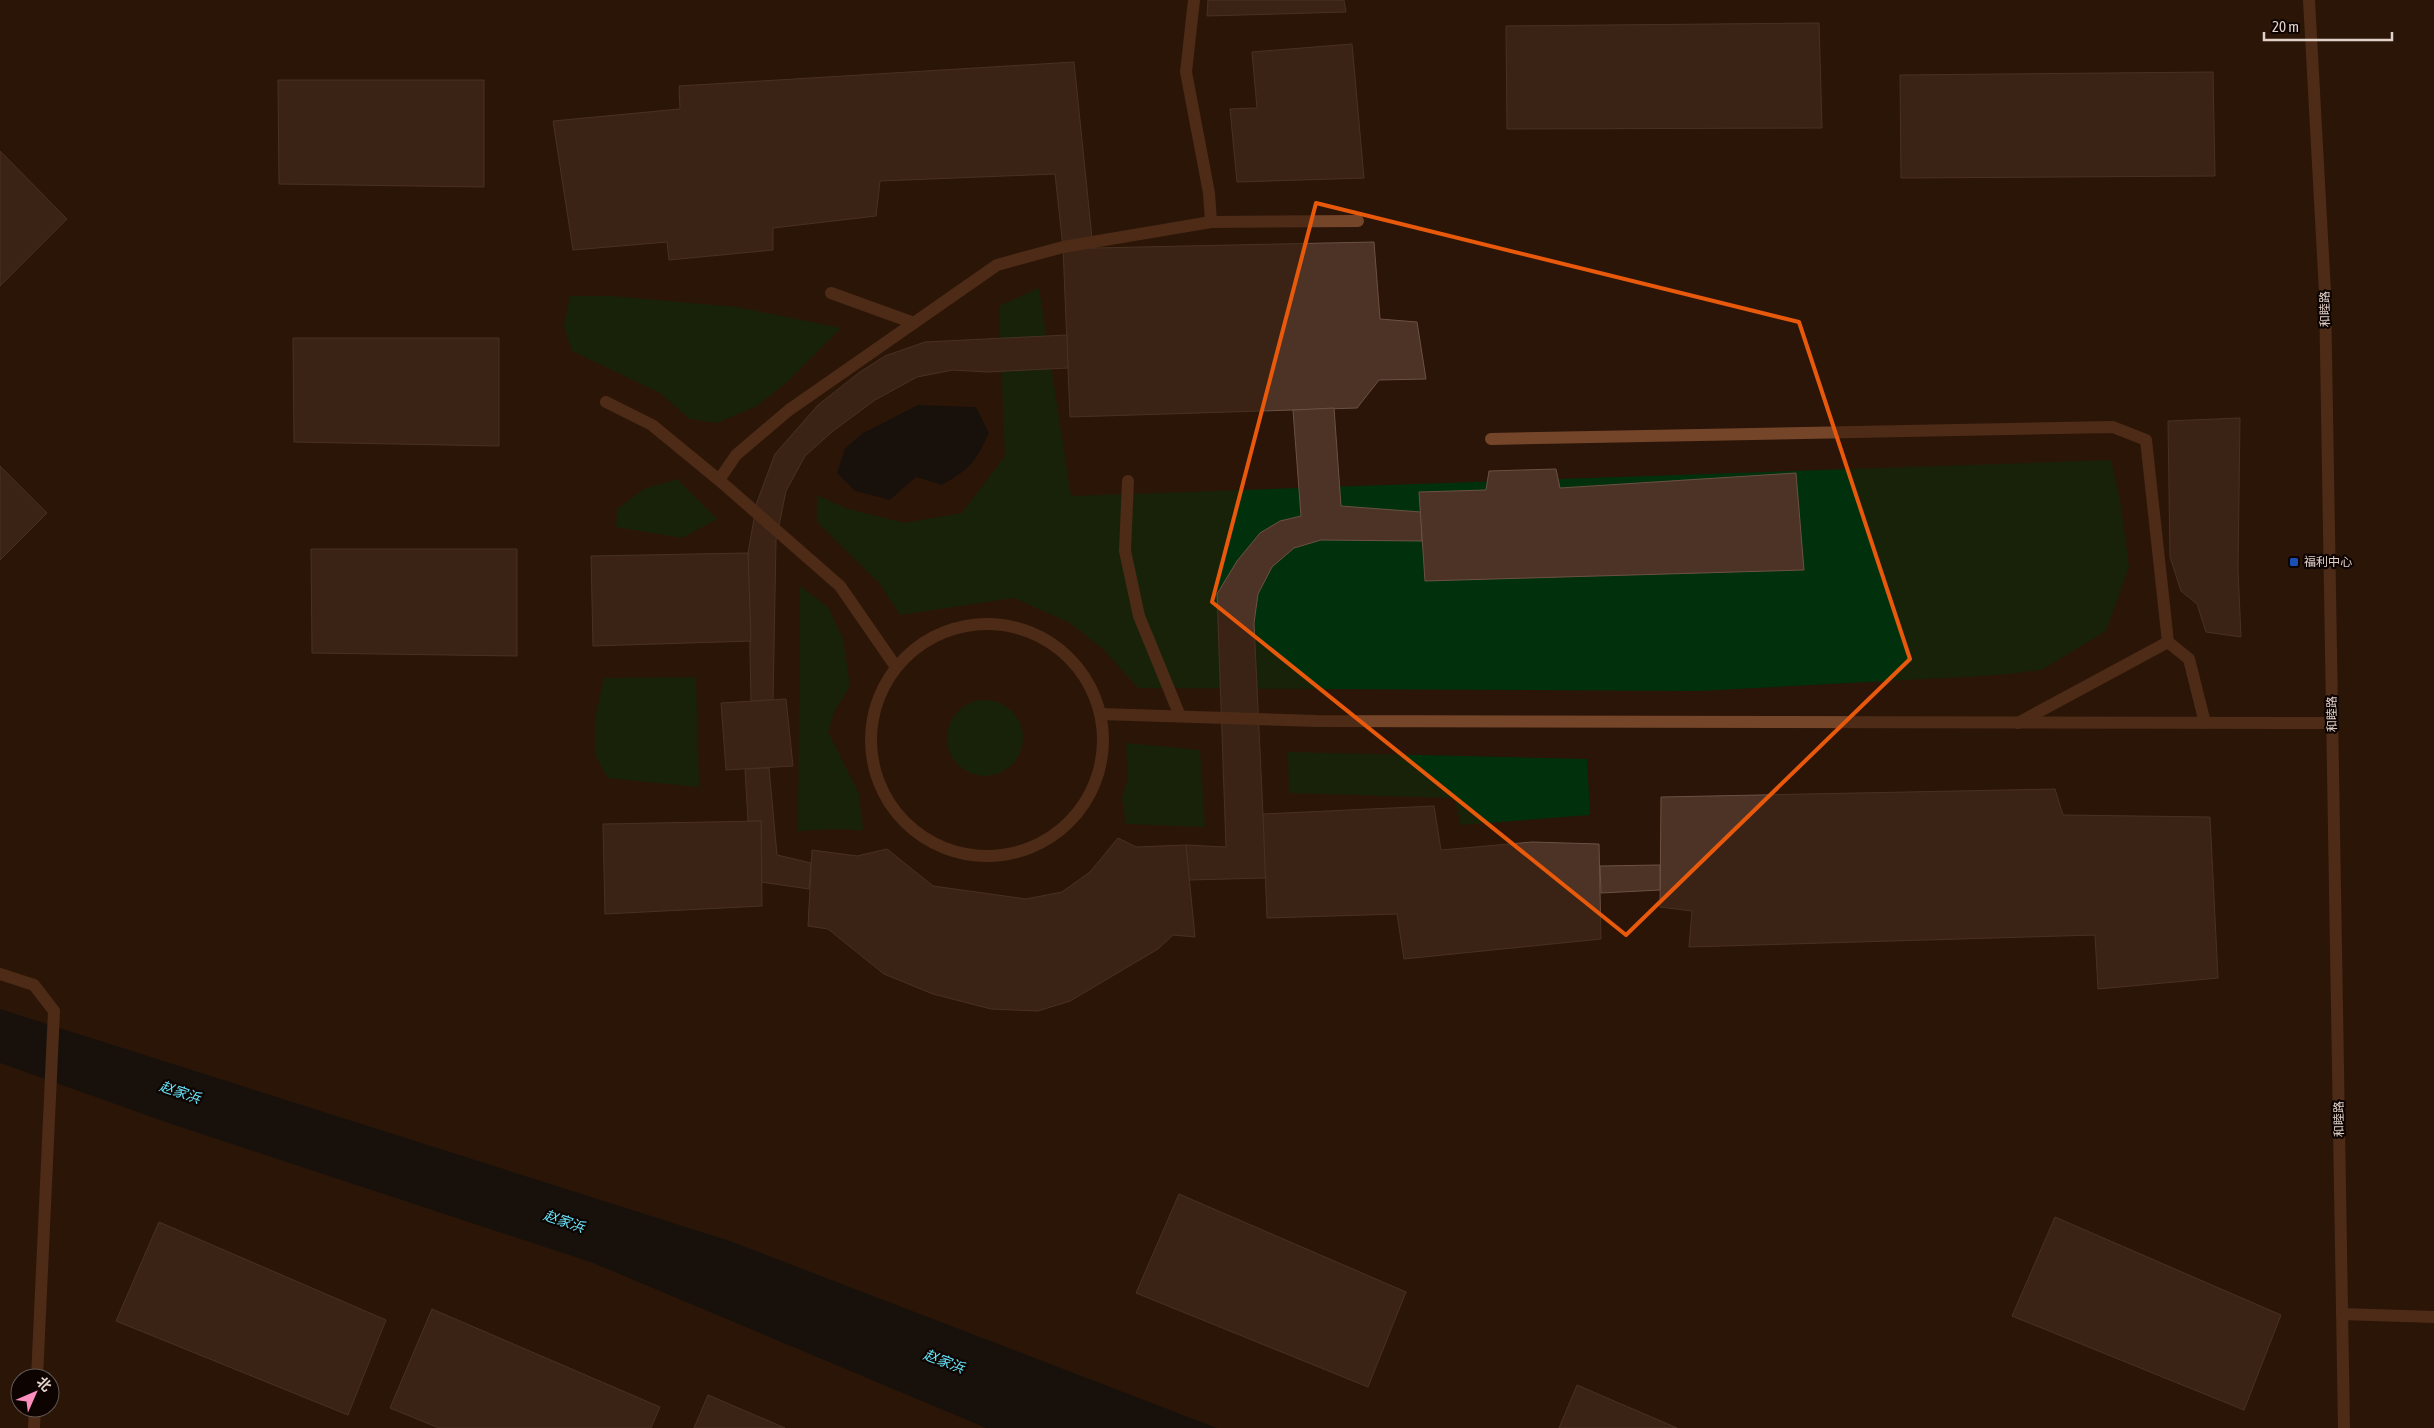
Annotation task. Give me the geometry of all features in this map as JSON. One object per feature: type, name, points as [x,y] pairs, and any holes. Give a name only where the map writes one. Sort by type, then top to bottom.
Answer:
[{"type":"street","points":[[1194,0],[1186,72],[1209,193],[1211,222]]},
{"type":"street","name":"和睦路","points":[[2309,0],[2325,292],[2344,1428]]},
{"type":"street","points":[[719,480],[736,455],[789,410],[997,264],[1063,247],[1211,222],[1358,221]]},
{"type":"street","points":[[831,293],[914,323]]},
{"type":"street","points":[[606,402],[652,425],[719,480],[840,586],[896,668]]},
{"type":"street","points":[[1491,439],[2113,427],[2146,440],[2168,642],[2189,659],[2205,723]]},
{"type":"street","points":[[1128,481],[1125,552],[1139,616],[1180,716]]},
{"type":"street","points":[[994,623],[1030,632],[1063,651],[1087,680],[1101,714],[1103,754],[1092,792],[1068,823],[1037,846],[998,856],[959,853],[923,837],[894,809],[876,774],[870,737],[877,700],[896,668],[922,642],[957,627],[994,623]]},
{"type":"street","points":[[2018,723],[2168,642]]},
{"type":"street","points":[[1101,714],[1316,721],[2332,723]]},
{"type":"street","points":[[0,974],[34,985],[54,1011],[37,1368]]},
{"type":"street","points":[[2342,1314],[2434,1317]]},
{"type":"highlighted area","points":[[1316,203],[1799,322],[1910,659],[1626,935],[1212,602]]},
{"type":"green space","points":[[1039,288],[1071,496],[2111,460],[2121,506],[2129,567],[2106,631],[2041,670],[1999,675],[1699,691],[1138,688],[1103,649],[1070,623],[1014,598],[900,615],[880,584],[817,522],[817,495],[848,509],[904,523],[962,513],[1005,456],[999,306]]},
{"type":"green space","points":[[570,296],[611,296],[737,307],[841,328],[788,381],[757,406],[717,423],[690,419],[660,393],[572,351],[564,326]]},
{"type":"green space","points":[[677,479],[717,519],[682,538],[616,527],[617,509],[644,489]]},
{"type":"green space","points":[[800,586],[828,607],[843,639],[850,686],[834,712],[828,732],[859,794],[863,830],[798,831]]},
{"type":"green space","points":[[696,677],[699,787],[608,778],[595,755],[595,719],[604,678]]},
{"type":"green space","points":[[985,700],[1000,703],[1012,711],[1020,723],[1023,738],[1020,753],[1012,765],[1000,773],[985,776],[970,773],[958,765],[950,753],[947,738],[950,723],[958,711],[970,703]]},
{"type":"green space","points":[[1126,743],[1200,750],[1205,827],[1126,824],[1122,798],[1128,778]]},
{"type":"green space","points":[[1288,752],[1587,759],[1590,815],[1461,825],[1454,798],[1289,793]]},
{"type":"water","points":[[918,405],[976,407],[989,433],[980,452],[971,464],[942,485],[916,477],[890,500],[855,491],[837,473],[845,448],[863,433]]},
{"type":"water","name":"赵家浜","points":[[0,1009],[730,1241],[1217,1428],[986,1428],[593,1263],[174,1125],[0,1063]]},
{"type":"building","points":[[1208,0],[1344,0],[1346,12],[1207,16]]},
{"type":"building","points":[[1819,23],[1822,128],[1507,129],[1506,26]]},
{"type":"building","points":[[1352,44],[1364,178],[1237,182],[1230,109],[1257,108],[1252,52]]},
{"type":"building","points":[[1074,62],[1093,248],[1063,247],[1055,174],[880,181],[876,216],[773,228],[773,250],[669,260],[667,242],[573,250],[553,121],[680,109],[679,86]]},
{"type":"building","points":[[2213,72],[2215,176],[1901,178],[1900,75]]},
{"type":"building","points":[[278,80],[484,80],[484,187],[279,184]]},
{"type":"building","points":[[0,151],[67,219],[0,286]]},
{"type":"building","points":[[1374,242],[1380,319],[1417,322],[1426,379],[1379,380],[1357,408],[1070,417],[1063,247]]},
{"type":"building","points":[[1067,335],[1068,368],[987,372],[953,370],[917,377],[875,400],[833,431],[805,456],[786,491],[776,540],[773,700],[751,701],[748,553],[757,502],[775,454],[818,405],[860,372],[885,356],[925,342]]},
{"type":"building","points":[[293,338],[499,338],[499,446],[294,442]]},
{"type":"building","points":[[1334,408],[1341,506],[1421,512],[1422,541],[1321,540],[1294,548],[1272,567],[1258,594],[1254,623],[1266,878],[1189,880],[1186,845],[1226,847],[1217,594],[1237,561],[1260,533],[1280,521],[1301,516],[1293,410]]},
{"type":"building","points":[[2240,418],[2238,569],[2241,637],[2206,632],[2197,604],[2181,591],[2170,557],[2168,421]]},
{"type":"building","points":[[0,466],[47,513],[0,560]]},
{"type":"building","points":[[1556,469],[1560,488],[1796,473],[1804,570],[1425,581],[1419,492],[1486,490],[1489,471]]},
{"type":"building","points":[[311,549],[517,549],[517,656],[312,653]]},
{"type":"building","points":[[748,553],[751,641],[593,646],[591,556]]},
{"type":"building","points":[[786,699],[793,766],[726,770],[721,703]]},
{"type":"building","points":[[769,768],[777,855],[811,863],[809,889],[761,882],[761,821],[748,821],[745,769]]},
{"type":"building","points":[[2055,789],[2063,815],[2210,817],[2218,978],[2098,989],[2095,935],[1689,947],[1692,911],[1660,907],[1661,797]]},
{"type":"building","points":[[1434,806],[1441,850],[1532,842],[1599,844],[1601,939],[1404,959],[1397,914],[1267,918],[1263,814]]},
{"type":"building","points":[[761,821],[762,906],[605,914],[603,824]]},
{"type":"building","points":[[1118,838],[1136,847],[1186,845],[1195,937],[1173,935],[1158,949],[1070,1001],[1038,1011],[991,1009],[933,994],[884,974],[828,929],[808,926],[812,850],[857,856],[887,849],[933,886],[1026,899],[1062,892],[1090,872]]},
{"type":"building","points":[[1660,865],[1660,890],[1601,893],[1600,866]]},
{"type":"building","points":[[1179,1194],[1406,1292],[1368,1387],[1136,1293]]},
{"type":"building","points":[[2055,1217],[2281,1315],[2244,1410],[2012,1316]]},
{"type":"building","points":[[159,1222],[386,1320],[348,1415],[116,1321]]},
{"type":"building","points":[[432,1309],[660,1407],[651,1428],[439,1428],[390,1408]]},
{"type":"building","points":[[1577,1385],[1677,1428],[1559,1428]]},
{"type":"building","points":[[708,1395],[785,1428],[694,1428]]},
{"type":"place","name":"福利中心","points":[[2294,562]]}]
